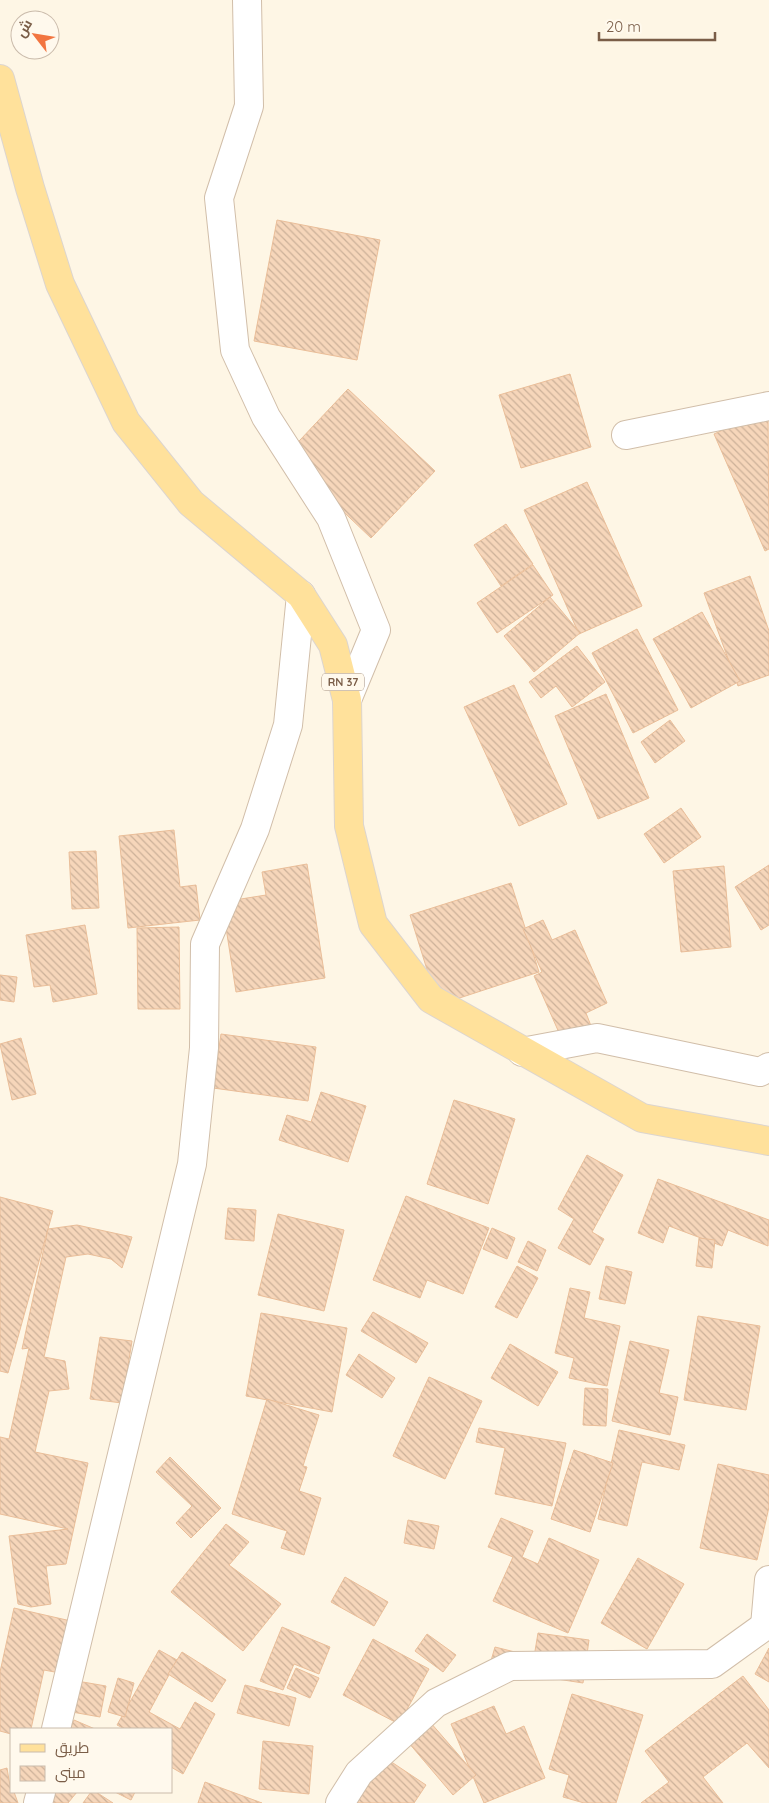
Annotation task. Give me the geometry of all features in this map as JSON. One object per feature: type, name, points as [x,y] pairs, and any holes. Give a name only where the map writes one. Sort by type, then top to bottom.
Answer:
[{"type":"main road","name":"RN 37","points":[[0,79],[30,188],[60,284],[126,422],[191,503],[302,595],[334,646],[347,700],[349,826],[373,924],[431,1000],[642,1118],[769,1141]]},
{"type":"street","points":[[247,0],[249,106],[219,198],[235,350],[266,417],[331,518],[376,630],[347,700]]},
{"type":"street","points":[[626,434],[769,406]]},
{"type":"street","points":[[56,1728],[192,1164],[204,1048],[205,944],[255,828],[288,725],[302,595]]},
{"type":"street","points":[[522,1052],[597,1038],[760,1072],[769,1067]]},
{"type":"street","points":[[340,1803],[359,1773],[436,1703],[510,1666],[712,1664],[767,1624],[769,1580]]},
{"type":"building","points":[[277,220],[380,240],[357,360],[254,341]]},
{"type":"building","points":[[570,374],[591,447],[521,468],[499,395]]},
{"type":"building","points":[[348,389],[435,471],[371,538],[285,456]]},
{"type":"building","points":[[768,410],[769,549],[765,551],[714,434]]},
{"type":"building","points":[[587,482],[642,606],[579,634],[524,510]]},
{"type":"building","points":[[506,524],[533,564],[501,586],[474,545]]},
{"type":"building","points":[[533,565],[553,595],[497,633],[477,603]]},
{"type":"building","points":[[750,576],[769,631],[769,675],[738,686],[704,593]]},
{"type":"building","points":[[550,597],[580,633],[534,672],[504,636]]},
{"type":"building","points":[[702,612],[740,681],[691,708],[653,639]]},
{"type":"building","points":[[637,629],[678,710],[633,733],[592,653]]},
{"type":"building","points":[[577,646],[605,682],[572,707],[556,686],[541,698],[529,682]]},
{"type":"building","points":[[514,685],[567,804],[519,826],[464,707]]},
{"type":"building","points":[[606,694],[649,798],[598,819],[555,716]]},
{"type":"building","points":[[670,720],[685,741],[655,763],[641,742]]},
{"type":"building","points":[[681,808],[701,837],[664,863],[644,834]]},
{"type":"building","points":[[174,830],[180,887],[196,885],[200,920],[128,928],[119,836]]},
{"type":"building","points":[[96,851],[99,908],[72,909],[69,852]]},
{"type":"building","points":[[307,864],[325,978],[236,992],[222,902],[266,895],[262,872]]},
{"type":"building","points":[[769,865],[769,925],[761,930],[735,887]]},
{"type":"building","points":[[724,866],[731,947],[681,952],[673,871]]},
{"type":"building","points":[[511,883],[539,972],[438,1005],[410,915]]},
{"type":"building","points":[[543,920],[552,940],[575,930],[607,1003],[586,1013],[593,1031],[564,1044],[534,976],[542,972],[523,929]]},
{"type":"building","points":[[85,925],[97,994],[53,1002],[50,985],[34,987],[26,935]]},
{"type":"building","points":[[179,927],[180,1009],[138,1009],[137,928]]},
{"type":"building","points":[[0,975],[17,977],[14,1002],[0,1000]]},
{"type":"building","points":[[221,1034],[316,1047],[308,1101],[213,1088]]},
{"type":"building","points":[[21,1038],[36,1094],[12,1100],[0,1044]]},
{"type":"building","points":[[321,1092],[366,1106],[348,1162],[279,1140],[287,1115],[311,1122]]},
{"type":"building","points":[[454,1100],[515,1119],[488,1204],[427,1184]]},
{"type":"building","points":[[587,1155],[623,1175],[592,1232],[604,1239],[590,1265],[558,1248],[574,1219],[558,1209]]},
{"type":"building","points":[[658,1179],[769,1220],[768,1246],[728,1230],[722,1246],[669,1226],[663,1243],[638,1233]]},
{"type":"building","points":[[406,1196],[489,1228],[463,1294],[427,1280],[420,1298],[373,1280]]},
{"type":"building","points":[[0,1197],[53,1211],[8,1373],[0,1371]]},
{"type":"building","points":[[228,1208],[256,1210],[254,1241],[225,1239]]},
{"type":"building","points":[[278,1214],[344,1230],[324,1311],[258,1295]]},
{"type":"building","points":[[77,1225],[132,1237],[122,1268],[111,1259],[88,1254],[66,1257],[44,1357],[65,1361],[69,1389],[49,1391],[35,1452],[88,1463],[66,1564],[46,1566],[51,1604],[31,1607],[18,1604],[9,1536],[68,1529],[0,1514],[0,1437],[9,1439],[29,1348],[22,1349],[48,1229]]},
{"type":"building","points":[[492,1228],[515,1238],[507,1259],[483,1249]]},
{"type":"building","points":[[699,1238],[715,1240],[712,1268],[696,1266]]},
{"type":"building","points":[[528,1241],[546,1250],[537,1271],[518,1262]]},
{"type":"building","points":[[517,1266],[538,1278],[517,1318],[495,1307]]},
{"type":"building","points":[[606,1266],[632,1272],[625,1304],[599,1299]]},
{"type":"building","points":[[570,1288],[590,1292],[584,1318],[620,1326],[607,1386],[569,1378],[574,1358],[555,1353]]},
{"type":"building","points":[[373,1312],[428,1343],[416,1363],[361,1331]]},
{"type":"building","points":[[261,1313],[347,1328],[332,1412],[246,1396]]},
{"type":"building","points":[[698,1316],[760,1326],[746,1410],[684,1400]]},
{"type":"building","points":[[100,1337],[132,1341],[122,1403],[90,1399]]},
{"type":"building","points":[[630,1341],[669,1350],[659,1393],[678,1397],[670,1435],[612,1421]]},
{"type":"building","points":[[510,1344],[558,1372],[538,1406],[491,1378]]},
{"type":"building","points":[[359,1354],[395,1378],[382,1398],[346,1375]]},
{"type":"building","points":[[429,1377],[482,1401],[445,1479],[393,1456]]},
{"type":"building","points":[[585,1388],[608,1389],[606,1426],[583,1425]]},
{"type":"building","points":[[267,1399],[319,1415],[303,1466],[307,1467],[299,1491],[321,1498],[304,1555],[281,1548],[287,1531],[232,1514]]},
{"type":"building","points":[[479,1428],[566,1443],[552,1506],[495,1494],[505,1448],[476,1442]]},
{"type":"building","points":[[619,1430],[685,1445],[679,1470],[642,1462],[627,1526],[598,1519]]},
{"type":"building","points":[[574,1450],[613,1463],[590,1532],[551,1519]]},
{"type":"building","points":[[170,1457],[221,1508],[191,1538],[176,1523],[192,1506],[156,1472]]},
{"type":"building","points":[[718,1464],[769,1475],[769,1507],[757,1560],[700,1548]]},
{"type":"building","points":[[501,1518],[533,1531],[522,1557],[538,1564],[549,1538],[599,1560],[568,1633],[493,1601],[513,1557],[488,1547]]},
{"type":"building","points":[[408,1520],[439,1526],[434,1549],[404,1543]]},
{"type":"building","points":[[226,1524],[249,1542],[229,1565],[281,1604],[243,1651],[171,1592]]},
{"type":"building","points":[[638,1558],[684,1584],[647,1649],[601,1623]]},
{"type":"building","points":[[345,1577],[388,1602],[374,1626],[331,1602]]},
{"type":"building","points":[[14,1608],[71,1621],[60,1673],[44,1670],[31,1728],[10,1728],[10,1734],[0,1731],[0,1672]]},
{"type":"building","points":[[282,1627],[330,1647],[319,1674],[294,1664],[283,1690],[260,1681]]},
{"type":"building","points":[[538,1633],[589,1640],[583,1683],[531,1675]]},
{"type":"building","points":[[427,1634],[456,1655],[443,1672],[415,1651]]},
{"type":"building","points":[[373,1639],[429,1669],[399,1724],[343,1695]]},
{"type":"building","points":[[495,1647],[515,1652],[509,1676],[488,1671]]},
{"type":"building","points":[[769,1648],[769,1682],[755,1674]]},
{"type":"building","points":[[159,1650],[177,1660],[149,1712],[180,1729],[195,1702],[215,1714],[183,1774],[172,1768],[172,1728],[123,1728],[117,1725]]},
{"type":"building","points":[[182,1652],[226,1680],[212,1702],[168,1674]]},
{"type":"building","points":[[296,1668],[319,1678],[310,1698],[287,1688]]},
{"type":"building","points":[[743,1676],[769,1710],[769,1768],[747,1743],[703,1777],[723,1803],[641,1803],[669,1782],[645,1751]]},
{"type":"building","points":[[118,1678],[134,1683],[125,1717],[108,1712]]},
{"type":"building","points":[[77,1681],[106,1686],[100,1717],[72,1712]]},
{"type":"building","points":[[245,1685],[296,1698],[289,1726],[237,1713]]},
{"type":"building","points":[[572,1694],[643,1715],[616,1803],[584,1803],[563,1797],[569,1775],[549,1769]]},
{"type":"building","points":[[494,1706],[506,1734],[524,1726],[545,1778],[484,1803],[451,1724]]},
{"type":"building","points":[[74,1720],[93,1728],[70,1728]]},
{"type":"building","points":[[430,1722],[476,1775],[453,1795],[408,1742]]},
{"type":"building","points":[[263,1741],[313,1746],[309,1794],[259,1789]]},
{"type":"building","points":[[381,1755],[426,1785],[414,1803],[350,1803]]},
{"type":"building","points":[[7,1768],[10,1793],[14,1793],[18,1803],[0,1803],[0,1770]]},
{"type":"building","points":[[205,1782],[262,1803],[198,1803]]},
{"type":"building","points":[[46,1793],[76,1793],[68,1803],[53,1803],[44,1795]]},
{"type":"building","points":[[90,1793],[98,1793],[113,1803],[83,1803]]},
{"type":"building","points":[[117,1793],[134,1793],[131,1800]]}]
